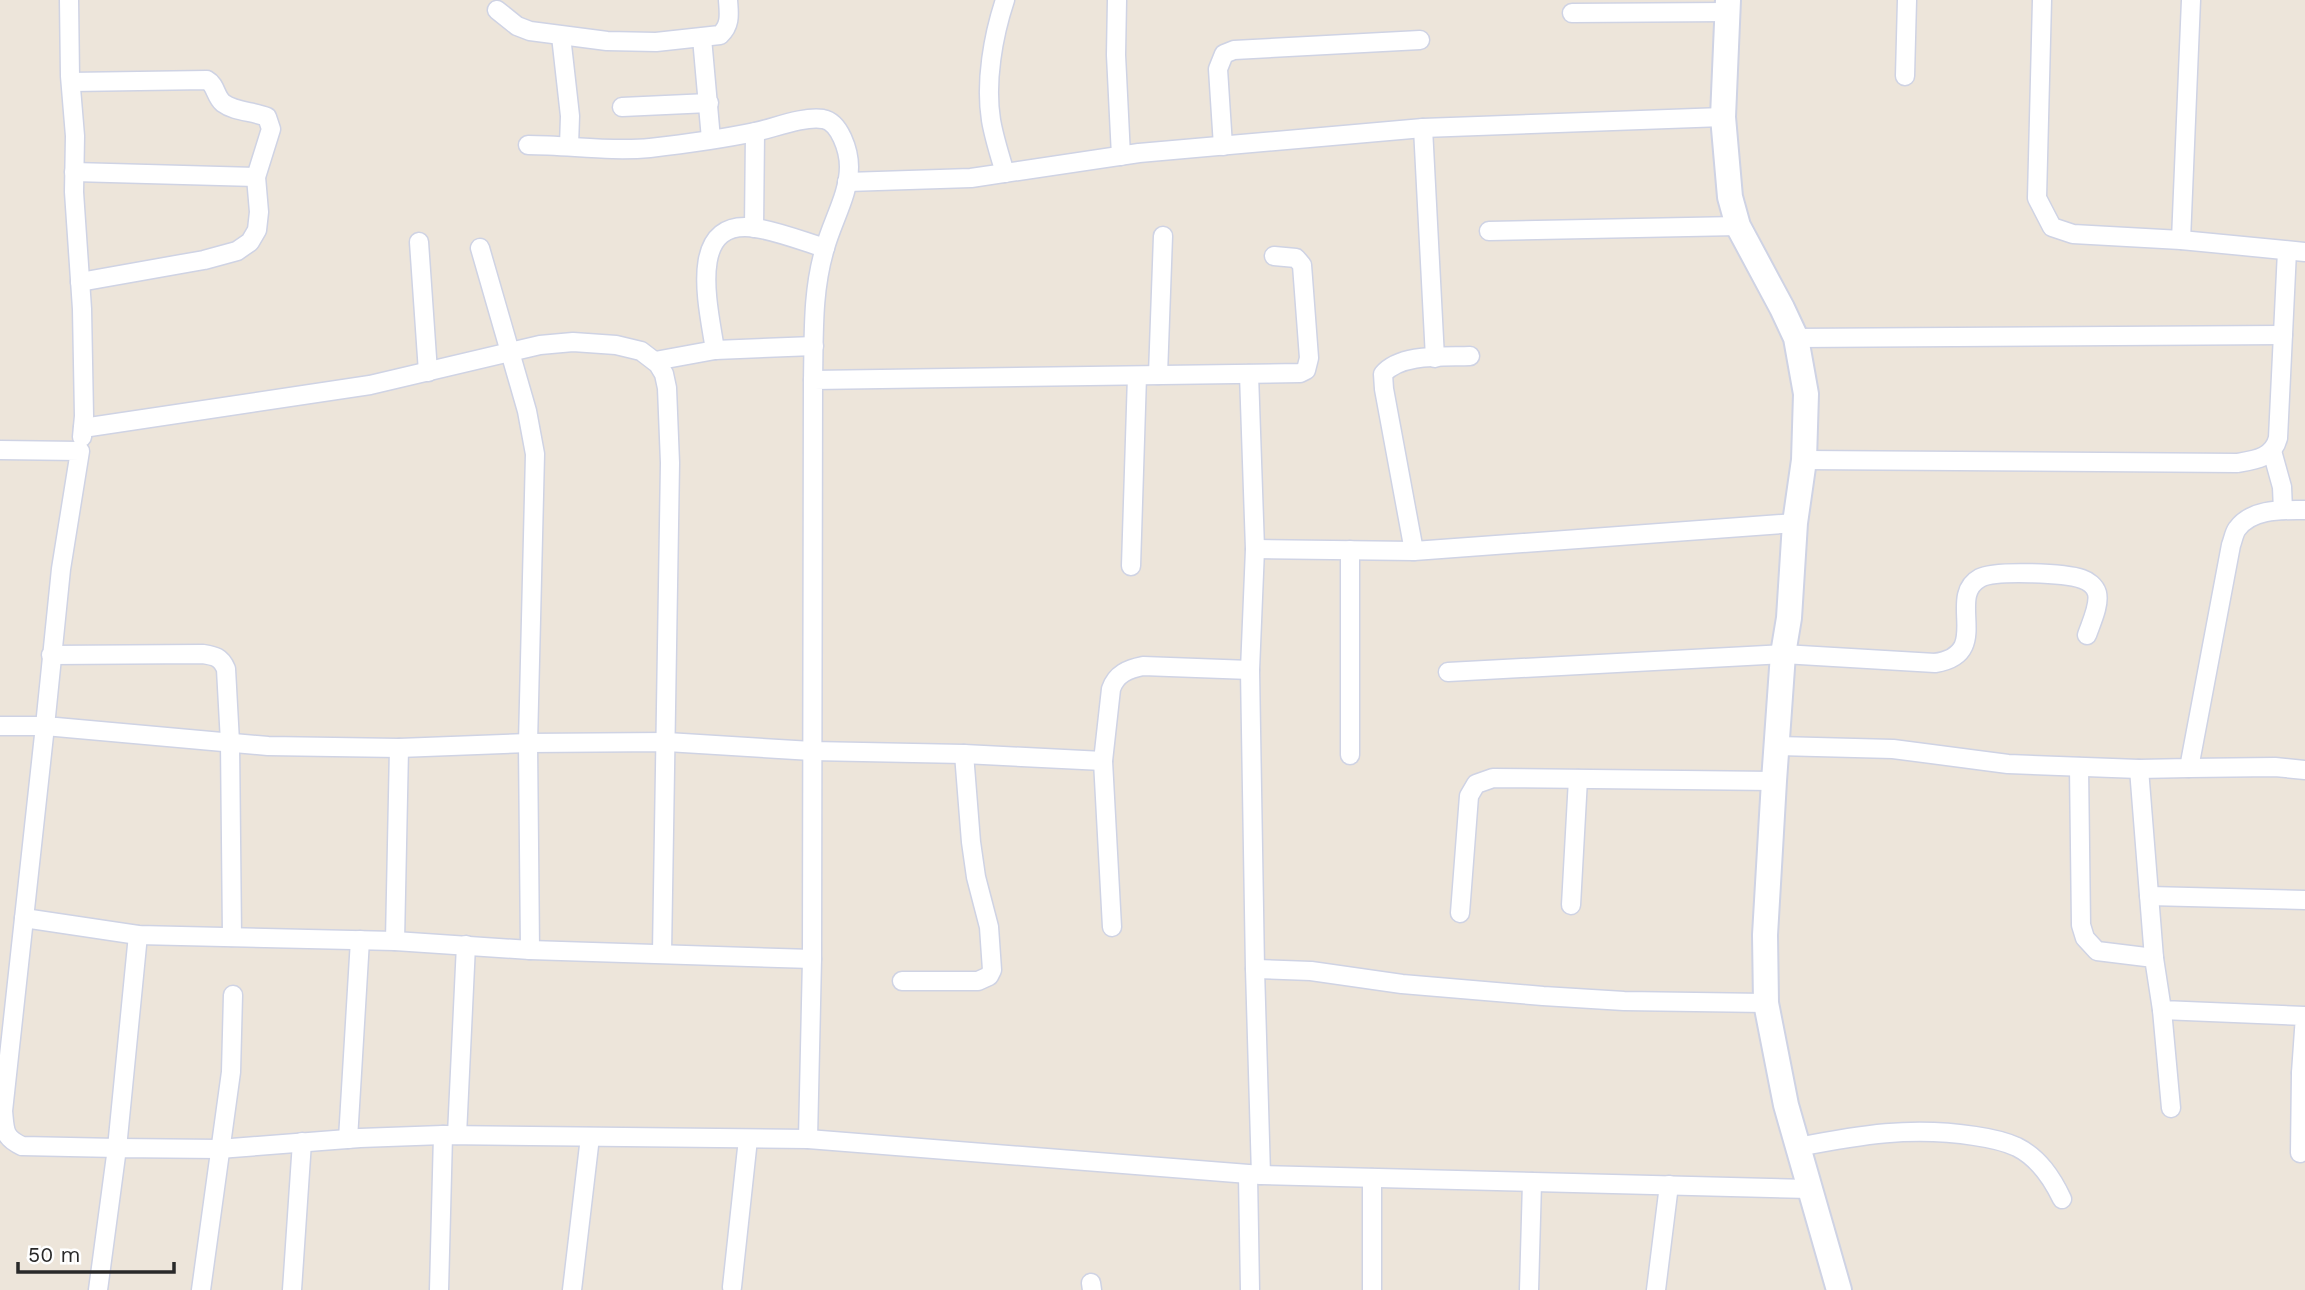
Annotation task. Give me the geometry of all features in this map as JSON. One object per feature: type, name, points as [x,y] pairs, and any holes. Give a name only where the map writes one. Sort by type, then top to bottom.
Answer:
[{"type":"street","points":[[69,0],[84,416],[61,569],[24,918],[5,1049],[3,1111],[5,1132],[11,1140],[22,1146],[219,1149],[348,1139],[450,1135],[808,1139],[1254,1175],[1809,1189]]},
{"type":"street","points":[[497,10],[517,26],[530,31],[628,42],[720,35],[727,29],[730,18],[728,0]]},
{"type":"street","points":[[1004,173],[991,121],[989,96],[993,54],[1005,0]]},
{"type":"street","points":[[1117,0],[1116,55],[1121,156]]},
{"type":"street","points":[[1905,76],[1907,0]]},
{"type":"street","points":[[1804,460],[2237,463],[2267,456],[2276,447],[2283,335],[2296,252],[2181,240],[2073,234],[2052,227],[2037,198],[2042,0]]},
{"type":"street","points":[[2181,240],[2191,0]]},
{"type":"street","points":[[1573,13],[1727,6],[1723,117],[1730,197],[1738,226],[1796,338],[1806,394],[1804,460],[1795,523],[1773,781],[1765,935],[1766,1003],[1786,1105],[1839,1290]]},
{"type":"street","points":[[561,36],[570,116],[569,146]]},
{"type":"street","points":[[702,38],[711,139]]},
{"type":"street","points":[[1223,146],[1218,69],[1224,54],[1234,50],[1420,40]]},
{"type":"street","points":[[71,82],[207,80],[212,83],[219,99],[225,105],[259,114],[271,122],[257,177],[257,230],[250,242],[237,251],[204,260],[80,282]]},
{"type":"street","points":[[622,107],[709,103]]},
{"type":"street","points":[[847,181],[971,178],[1121,156],[1423,128],[1723,117]]},
{"type":"street","points":[[528,145],[608,150],[649,148],[755,132],[809,119],[823,119],[831,122],[849,156],[847,181],[825,248],[815,290],[812,959],[808,1139]]},
{"type":"street","points":[[1423,128],[1435,358]]},
{"type":"street","points":[[754,228],[755,132]]},
{"type":"street","points":[[74,172],[257,177]]},
{"type":"street","points":[[1489,231],[1738,226]]},
{"type":"street","points":[[715,351],[706,264],[714,240],[721,232],[731,228],[754,228],[825,248]]},
{"type":"street","points":[[1158,375],[1163,236]]},
{"type":"street","points":[[419,242],[428,372]]},
{"type":"street","points":[[480,248],[527,411],[535,454],[528,743],[530,950]]},
{"type":"street","points":[[813,380],[1300,373],[1306,370],[1309,358],[1302,265],[1296,258],[1275,256]]},
{"type":"street","points":[[1796,338],[2283,335]]},
{"type":"street","points":[[83,428],[370,385],[540,345],[584,343],[629,348],[641,351],[655,361],[664,374],[667,388],[670,463],[662,953]]},
{"type":"street","points":[[655,361],[715,351],[814,346]]},
{"type":"street","points":[[1414,551],[1383,374],[1390,366],[1404,360],[1470,356]]},
{"type":"street","points":[[1249,374],[1255,549],[1250,670],[1255,969],[1254,1175],[1250,1290]]},
{"type":"street","points":[[1131,565],[1137,376]]},
{"type":"street","points":[[0,450],[80,451]]},
{"type":"street","points":[[2272,451],[2282,487],[2283,510]]},
{"type":"street","points":[[2189,768],[2231,545],[2237,529],[2262,513],[2305,510]]},
{"type":"street","points":[[1255,549],[1414,551],[1795,523]]},
{"type":"street","points":[[1350,550],[1350,755]]},
{"type":"street","points":[[1448,671],[1783,654],[1935,663],[1948,661],[1957,656],[1965,645],[1967,596],[1971,586],[1979,578],[1998,573],[2068,575],[2091,583],[2097,592],[2097,602],[2087,635]]},
{"type":"street","points":[[51,655],[203,654],[217,656],[223,662],[226,668],[230,743],[232,937]]},
{"type":"street","points":[[1112,927],[1103,761],[1114,680],[1129,669],[1143,666],[1250,670]]},
{"type":"street","points":[[0,726],[45,726],[268,746],[399,748],[667,741],[812,751],[964,754],[1103,761]]},
{"type":"street","points":[[1776,746],[1893,749],[2008,764],[2139,769],[2275,767],[2305,770]]},
{"type":"street","points":[[395,941],[399,748]]},
{"type":"street","points":[[902,981],[978,981],[989,976],[992,970],[989,927],[976,877],[971,842],[964,754]]},
{"type":"street","points":[[2079,767],[2081,925],[2085,938],[2097,951],[2154,958]]},
{"type":"street","points":[[2139,769],[2154,958],[2171,1108]]},
{"type":"street","points":[[1460,913],[1469,796],[1476,784],[1493,778],[1773,781]]},
{"type":"street","points":[[1571,905],[1578,779]]},
{"type":"street","points":[[2149,896],[2305,900]]},
{"type":"street","points":[[24,918],[138,935],[395,941],[530,950],[812,959]]},
{"type":"street","points":[[98,1290],[117,1148],[138,935]]},
{"type":"street","points":[[348,1139],[360,940]]},
{"type":"street","points":[[439,1290],[466,945]]},
{"type":"street","points":[[1255,969],[1311,971],[1402,984],[1543,996],[1624,1001],[1766,1003]]},
{"type":"street","points":[[201,1290],[231,1072],[233,995]]},
{"type":"street","points":[[2162,1010],[2305,1015],[2300,1153]]},
{"type":"street","points":[[1798,1147],[1869,1133],[1910,1131],[1952,1132],[1993,1139],[2018,1147],[2040,1164],[2052,1179],[2062,1199]]},
{"type":"street","points":[[572,1290],[590,1138]]},
{"type":"street","points":[[732,1287],[748,1139]]},
{"type":"street","points":[[292,1290],[302,1142]]},
{"type":"street","points":[[1372,1178],[1372,1290]]},
{"type":"street","points":[[1529,1290],[1532,1182]]},
{"type":"street","points":[[1656,1290],[1669,1185]]}]
